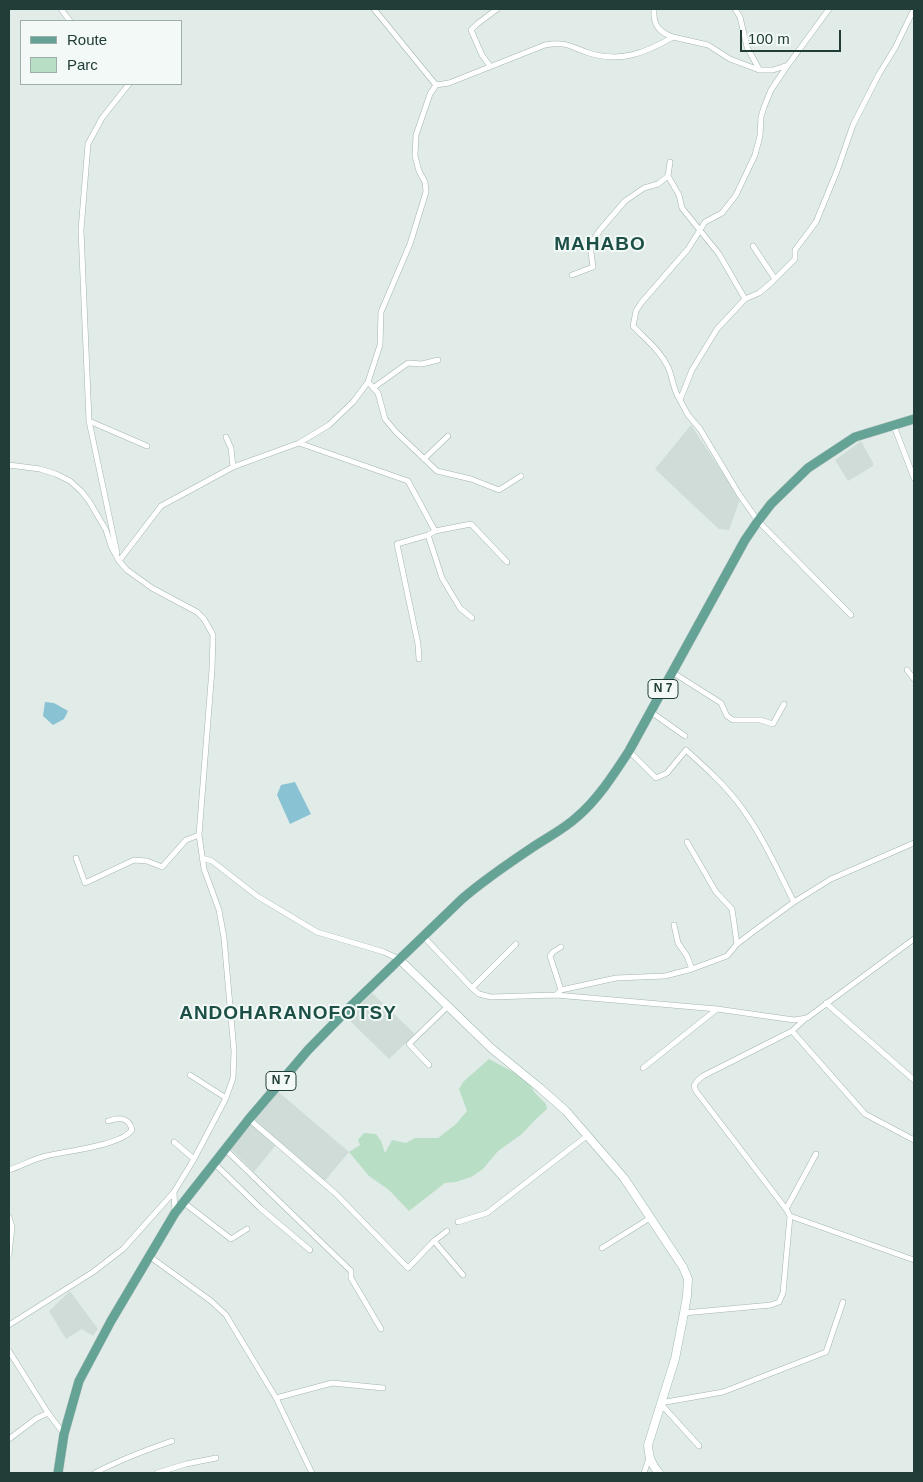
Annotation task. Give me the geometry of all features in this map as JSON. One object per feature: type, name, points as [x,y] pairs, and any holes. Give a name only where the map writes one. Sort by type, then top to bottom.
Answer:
[{"type":"main road","name":"N 7","points":[[58,1473],[64,1434],[79,1380],[111,1321],[175,1213],[249,1118],[308,1050],[423,936],[476,887],[569,824],[610,779],[629,751],[741,548],[771,504],[808,468],[855,437],[914,419]]},
{"type":"street","points":[[61,9],[69,20]]},
{"type":"street","points":[[374,9],[436,85]]},
{"type":"street","points":[[490,66],[471,30],[497,9]]},
{"type":"street","points":[[654,9],[653,19],[655,25],[666,34],[708,45],[730,59],[759,70],[773,70],[788,65]]},
{"type":"street","points":[[735,9],[740,17],[748,47],[759,70]]},
{"type":"street","points":[[829,9],[772,90],[761,117],[760,136],[755,155],[736,195],[722,213],[705,222],[688,249],[641,303],[636,311],[633,326],[660,352],[668,369],[676,395],[688,415],[700,429],[739,494],[758,521],[851,615]]},
{"type":"street","points":[[680,400],[692,370],[716,329],[745,299],[759,293],[795,259],[795,250],[816,222],[838,171],[853,125],[914,9]]},
{"type":"street","points":[[119,561],[161,506],[233,467],[299,443],[329,425],[352,402],[368,382],[380,345],[381,312],[410,244],[426,192],[425,182],[419,171],[415,156],[416,135],[430,94],[436,85],[448,83],[545,45],[558,42],[595,55],[622,58],[656,47],[673,36]]},
{"type":"street","points":[[119,561],[89,421],[81,230],[88,144],[102,118],[128,85]]},
{"type":"street","points":[[670,162],[668,176],[679,195],[682,208],[718,254],[745,299]]},
{"type":"street","points":[[572,275],[593,267],[590,245],[600,230],[625,201],[644,188],[658,184],[668,176]]},
{"type":"street","points":[[753,246],[775,279]]},
{"type":"street","points":[[374,388],[408,363],[422,364],[438,360]]},
{"type":"street","points":[[368,382],[378,393],[385,419],[437,471],[471,479],[499,490],[521,476]]},
{"type":"street","points":[[89,421],[147,446]]},
{"type":"street","points":[[894,426],[914,478]]},
{"type":"street","points":[[424,459],[448,436]]},
{"type":"street","points":[[226,437],[231,448],[233,467]]},
{"type":"street","points":[[299,443],[408,480],[435,531]]},
{"type":"street","points":[[9,464],[40,469],[56,474],[70,481],[81,490],[106,530],[111,546],[119,561],[132,574],[152,588],[197,612],[204,619],[213,635],[199,835],[204,869],[219,910],[224,938],[234,1051],[233,1078],[226,1098],[194,1159],[174,1192],[123,1249],[94,1272],[9,1325]]},
{"type":"street","points":[[419,659],[418,644],[397,544],[428,535],[435,531],[471,524],[508,562]]},
{"type":"street","points":[[428,535],[442,578],[460,608],[472,618]]},
{"type":"street","points":[[907,670],[914,679]]},
{"type":"street","points":[[672,672],[720,703],[728,716],[733,720],[760,720],[772,724],[784,704]]},
{"type":"street","points":[[651,712],[685,736]]},
{"type":"street","points":[[629,751],[656,778],[667,772],[686,750],[714,775],[742,808],[762,841],[794,902]]},
{"type":"street","points":[[76,858],[85,882],[134,860],[147,861],[162,867],[186,840],[199,835]]},
{"type":"street","points":[[687,842],[716,892],[732,909],[738,944]]},
{"type":"street","points":[[556,995],[561,990],[616,978],[666,976],[692,970],[727,956],[754,930],[831,879],[914,843]]},
{"type":"street","points":[[202,858],[212,861],[257,896],[317,932],[384,952],[399,959],[491,1048],[566,1111],[624,1178],[683,1267],[688,1279],[687,1296],[674,1359],[648,1445],[649,1458],[644,1473]]},
{"type":"street","points":[[674,925],[678,943],[687,956],[692,970]]},
{"type":"street","points":[[423,936],[472,988],[479,994],[491,997],[556,995],[717,1010],[794,1020],[807,1018]]},
{"type":"street","points":[[684,1313],[771,1305],[779,1302],[783,1293],[790,1216],[699,1096],[694,1086],[697,1081],[703,1076],[792,1031],[826,1003],[914,938]]},
{"type":"street","points":[[472,988],[516,944]]},
{"type":"street","points":[[561,947],[550,956],[561,990]]},
{"type":"street","points":[[826,1003],[914,1080]]},
{"type":"street","points":[[429,1065],[409,1044],[448,1006]]},
{"type":"street","points":[[643,1068],[717,1010]]},
{"type":"street","points":[[792,1031],[866,1114],[914,1140]]},
{"type":"street","points":[[190,1075],[226,1098]]},
{"type":"street","points":[[9,1170],[43,1157],[96,1146],[125,1136],[132,1130],[131,1125],[126,1120],[120,1118],[108,1121]]},
{"type":"street","points":[[249,1118],[336,1194],[408,1268],[434,1241],[447,1231]]},
{"type":"street","points":[[458,1222],[487,1213],[588,1135]]},
{"type":"street","points":[[174,1142],[194,1159]]},
{"type":"street","points":[[226,1149],[351,1271],[351,1278],[381,1329]]},
{"type":"street","points":[[786,1209],[816,1154]]},
{"type":"street","points":[[214,1163],[260,1208],[310,1250]]},
{"type":"street","points":[[174,1192],[175,1213]]},
{"type":"street","points":[[183,1202],[231,1239],[247,1229]]},
{"type":"street","points":[[790,1216],[914,1260]]},
{"type":"street","points":[[9,1217],[12,1227],[9,1254]]},
{"type":"street","points":[[602,1248],[650,1218]]},
{"type":"street","points":[[434,1241],[463,1275]]},
{"type":"street","points":[[149,1256],[211,1301],[226,1315],[276,1398],[312,1473]]},
{"type":"street","points":[[660,1403],[723,1392],[826,1352],[843,1302]]},
{"type":"street","points":[[9,1351],[48,1413],[64,1434]]},
{"type":"street","points":[[276,1398],[332,1383],[383,1388]]},
{"type":"street","points":[[660,1403],[699,1446]]},
{"type":"street","points":[[9,1439],[37,1418],[48,1413]]},
{"type":"street","points":[[95,1473],[148,1449],[172,1441]]},
{"type":"street","points":[[157,1473],[186,1464],[216,1458]]},
{"type":"street","points":[[649,1458],[659,1473]]},
{"type":"shaded area","points":[[691,425],[740,499],[729,530],[719,529],[655,469]]},
{"type":"shaded area","points":[[861,441],[873,466],[848,481],[835,460]]},
{"type":"shaded area","points":[[372,993],[415,1034],[389,1059],[347,1018]]},
{"type":"shaded area","points":[[275,1089],[349,1152],[323,1183],[249,1119]]},
{"type":"shaded area","points":[[250,1122],[276,1145],[254,1172],[230,1148]]},
{"type":"shaded area","points":[[70,1291],[98,1329],[93,1336],[82,1329],[66,1339],[49,1311]]},
{"type":"green space","points":[[489,1059],[526,1079],[535,1093],[546,1104],[547,1109],[522,1134],[498,1151],[483,1169],[471,1177],[445,1183],[409,1211],[389,1190],[369,1176],[349,1152],[360,1145],[358,1140],[364,1133],[376,1134],[381,1141],[385,1153],[392,1140],[406,1143],[415,1138],[438,1138],[456,1124],[467,1111],[459,1089],[463,1082]]},
{"type":"water","points":[[45,702],[54,703],[68,711],[64,719],[53,725],[43,716]]},
{"type":"water","points":[[295,782],[311,814],[290,824],[277,795],[281,785]]},
{"type":"district","name":"MAHABO","points":[[600,245]]},
{"type":"district","name":"ANDOHARANOFOTSY","points":[[288,1014]]}]
